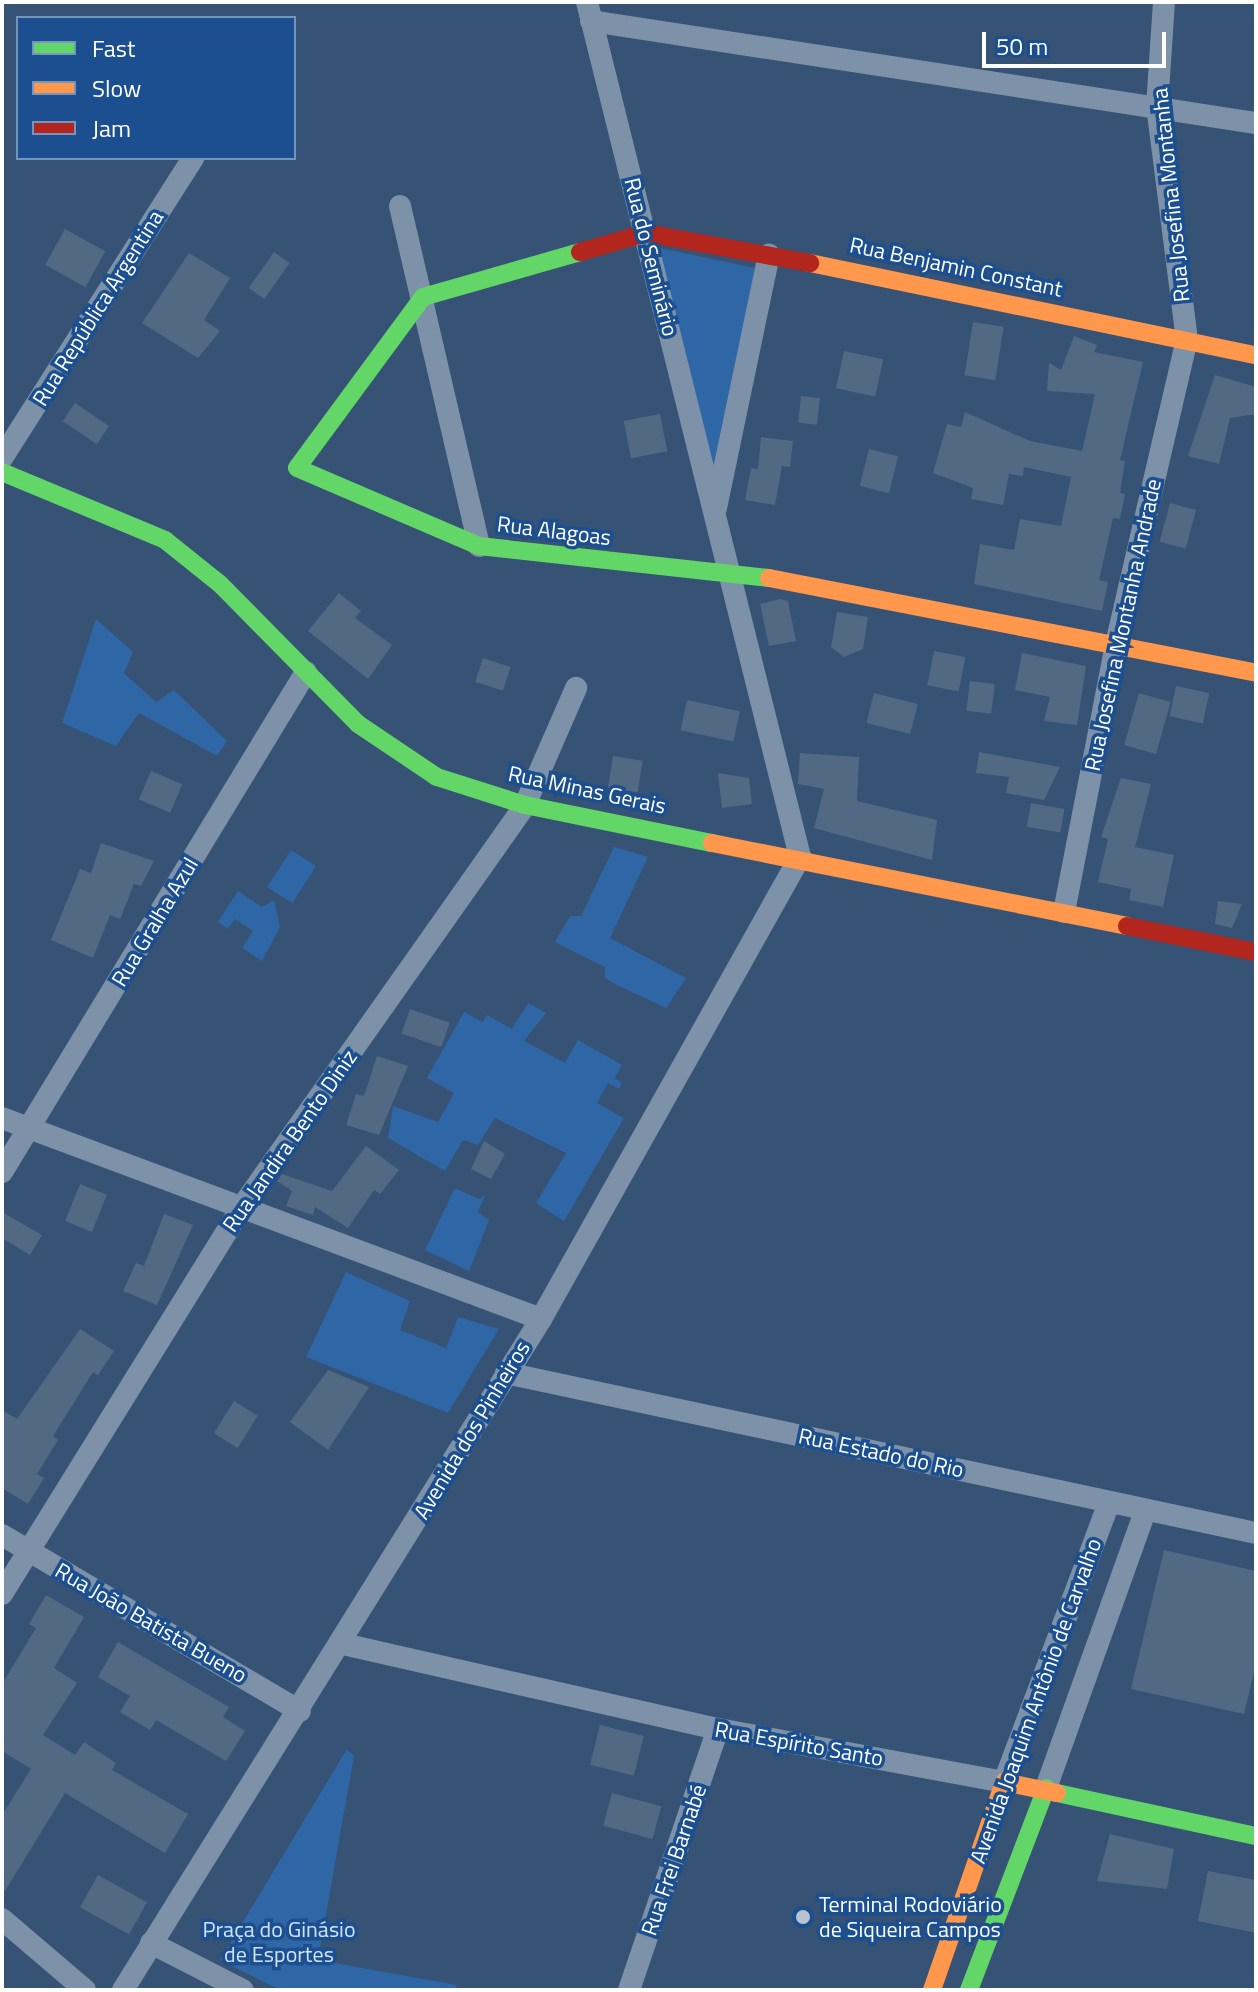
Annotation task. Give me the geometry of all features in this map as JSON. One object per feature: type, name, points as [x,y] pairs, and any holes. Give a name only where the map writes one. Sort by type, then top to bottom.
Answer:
[{"type":"street","name":"Rua Josefina Montanha","points":[[1164,2],[1157,107],[1187,340]]},
{"type":"street","points":[[589,12],[1256,123]]},
{"type":"street","name":"Rua do Seminário","points":[[589,12],[800,857]]},
{"type":"street","name":"Rua República Argentina","points":[[2,458],[192,160]]},
{"type":"street","points":[[400,206],[479,546]]},
{"type":"street","points":[[423,297],[646,233]]},
{"type":"street","name":"Rua Benjamin Constant","points":[[646,233],[769,254],[1256,355]]},
{"type":"street","name":"Rua do Seminário","points":[[715,513],[769,254]]},
{"type":"street","name":"Rua Alagoas","points":[[423,297],[297,468],[479,546],[565,559],[729,570],[1256,673]]},
{"type":"street","name":"Rua Josefina Montanha Andrade","points":[[1064,912],[1116,644],[1187,340]]},
{"type":"street","name":"Rua Minas Gerais","points":[[2,472],[129,521],[165,540],[220,584],[306,672],[393,751],[437,777],[525,805],[800,857],[1256,952]]},
{"type":"street","name":"Rua Gralha Azul","points":[[2,1172],[306,672]]},
{"type":"street","name":"Rua Jandira Bento Diniz","points":[[2,1594],[241,1208],[525,805],[576,688]]},
{"type":"street","name":"Avenida dos Pinheiros","points":[[123,1990],[343,1644],[541,1319],[800,857]]},
{"type":"street","points":[[2,1118],[541,1319]]},
{"type":"street","name":"Rua Estado do Rio","points":[[506,1373],[1256,1533]]},
{"type":"street","name":"Avenida Joaquim Antônio de Carvalho","points":[[932,1990],[1004,1782],[1109,1502]]},
{"type":"street","name":"Avenida Joaquim Antônio de Carvalho","points":[[969,1990],[1046,1788],[1145,1511]]},
{"type":"street","name":"Rua João Batista Bueno","points":[[2,1535],[300,1711]]},
{"type":"street","name":"Rua Espírito Santo","points":[[343,1644],[718,1729],[1046,1788],[1256,1836]]},
{"type":"street","name":"Rua Frei Barnabé","points":[[629,1990],[718,1729]]},
{"type":"street","points":[[2,1919],[85,1990]]},
{"type":"street","points":[[151,1943],[243,1990]]},
{"type":"green space","points":[[655,247],[755,268],[713,480]]},
{"type":"green space","points":[[96,619],[133,652],[124,673],[156,702],[174,690],[227,741],[217,756],[139,713],[116,746],[62,723]]},
{"type":"green space","points":[[614,847],[648,857],[610,938],[686,978],[666,1008],[615,984],[605,978],[605,967],[555,942],[570,916],[581,916]]},
{"type":"green space","points":[[291,850],[316,866],[292,903],[267,887]]},
{"type":"green space","points":[[238,891],[262,907],[274,900],[280,927],[262,961],[242,948],[253,931],[235,919],[228,929],[218,922]]},
{"type":"green space","points":[[528,1003],[546,1013],[524,1041],[565,1063],[578,1040],[622,1065],[615,1078],[622,1083],[619,1089],[608,1083],[597,1103],[624,1118],[564,1221],[536,1203],[566,1153],[495,1118],[478,1145],[463,1140],[445,1171],[388,1138],[393,1106],[438,1122],[454,1093],[427,1078],[464,1012],[483,1022],[487,1015],[512,1029]]},
{"type":"green space","points":[[455,1188],[479,1199],[485,1195],[478,1212],[489,1220],[469,1271],[425,1250]]},
{"type":"green space","points":[[346,1272],[410,1301],[400,1330],[446,1348],[458,1317],[499,1329],[448,1413],[306,1357]]},
{"type":"green space","name":"Praça do Ginásio de Esportes","points":[[347,1749],[354,1756],[318,1960],[457,1985],[454,1990],[280,1990],[220,1960]]},
{"type":"building","points":[[65,229],[105,251],[85,287],[45,265]]},
{"type":"building","points":[[274,252],[290,263],[264,299],[249,288]]},
{"type":"building","points":[[189,253],[230,278],[204,320],[220,331],[198,358],[142,323]]},
{"type":"building","points":[[973,322],[1004,327],[995,380],[965,375]]},
{"type":"building","points":[[1074,336],[1097,345],[1094,352],[1143,362],[1120,460],[1125,461],[1120,493],[1125,494],[1120,519],[1113,518],[1099,580],[1108,582],[1102,611],[974,584],[980,544],[1014,550],[1020,519],[1061,526],[1071,477],[1024,467],[1023,476],[1009,474],[1003,505],[971,499],[973,488],[933,473],[947,424],[961,427],[965,412],[1030,441],[1082,451],[1095,394],[1047,391],[1049,363],[1061,370]]},
{"type":"building","points":[[844,351],[883,359],[875,396],[836,388]]},
{"type":"building","points":[[1215,375],[1256,387],[1256,414],[1230,418],[1219,464],[1188,456]]},
{"type":"building","points":[[801,396],[820,398],[817,425],[798,423]]},
{"type":"building","points":[[75,403],[109,426],[97,444],[63,421]]},
{"type":"building","points":[[660,414],[667,451],[631,458],[624,421]]},
{"type":"building","points":[[761,437],[793,441],[790,467],[782,466],[775,505],[745,500],[751,468],[758,469]]},
{"type":"building","points":[[869,449],[898,456],[889,493],[860,486]]},
{"type":"building","points":[[1170,503],[1196,510],[1186,549],[1160,542]]},
{"type":"building","points":[[339,593],[361,611],[355,618],[392,645],[368,679],[308,631]]},
{"type":"building","points":[[780,599],[788,601],[796,641],[769,646],[760,604]]},
{"type":"building","points":[[837,612],[868,617],[863,649],[844,657],[831,647]]},
{"type":"building","points":[[934,651],[965,657],[959,691],[927,685]]},
{"type":"building","points":[[1022,653],[1086,666],[1077,725],[1044,721],[1050,697],[1015,690]]},
{"type":"building","points":[[483,658],[511,667],[503,691],[475,682]]},
{"type":"building","points":[[970,681],[995,684],[991,714],[966,711]]},
{"type":"building","points":[[1176,686],[1209,693],[1203,723],[1170,716]]},
{"type":"building","points":[[874,693],[918,704],[910,734],[867,723]]},
{"type":"building","points":[[1139,693],[1171,702],[1156,754],[1124,745]]},
{"type":"building","points":[[687,700],[740,711],[733,742],[681,730]]},
{"type":"building","points":[[979,752],[1060,767],[1044,800],[1006,793],[1009,777],[976,773]]},
{"type":"building","points":[[800,753],[859,757],[857,801],[937,820],[932,860],[814,828],[824,789],[798,784]]},
{"type":"building","points":[[613,756],[643,761],[638,792],[608,788]]},
{"type":"building","points":[[151,771],[182,784],[170,813],[139,800]]},
{"type":"building","points":[[718,773],[749,778],[752,804],[722,808]]},
{"type":"building","points":[[1121,778],[1151,784],[1135,847],[1174,855],[1163,907],[1129,900],[1131,889],[1098,882],[1108,839],[1101,837]]},
{"type":"building","points":[[1031,803],[1064,809],[1060,833],[1027,827]]},
{"type":"building","points":[[101,843],[154,861],[141,886],[134,884],[120,919],[110,915],[93,958],[51,940],[80,869],[91,873]]},
{"type":"building","points":[[1218,901],[1242,904],[1232,928],[1215,924]]},
{"type":"building","points":[[410,1009],[450,1023],[441,1047],[402,1034]]},
{"type":"building","points":[[377,1056],[408,1066],[379,1135],[346,1125],[356,1094],[364,1096]]},
{"type":"building","points":[[484,1141],[505,1154],[491,1179],[471,1169]]},
{"type":"building","points":[[366,1146],[399,1170],[380,1194],[374,1190],[348,1228],[315,1207],[313,1215],[286,1206],[292,1191],[277,1181],[282,1174],[332,1191]]},
{"type":"building","points":[[80,1184],[107,1195],[92,1232],[65,1221]]},
{"type":"building","points":[[2,1212],[42,1235],[30,1255],[2,1238]]},
{"type":"building","points":[[164,1214],[193,1225],[157,1305],[123,1291],[136,1263],[144,1266]]},
{"type":"building","points":[[80,1329],[114,1351],[98,1375],[93,1372],[53,1436],[58,1440],[37,1474],[44,1478],[28,1504],[2,1488],[2,1410],[17,1419]]},
{"type":"building","points":[[328,1370],[369,1387],[328,1450],[290,1422]]},
{"type":"building","points":[[234,1401],[258,1416],[238,1448],[214,1433]]},
{"type":"building","points":[[1164,1550],[1256,1571],[1256,1663],[1244,1714],[1131,1689]]},
{"type":"building","points":[[46,1595],[84,1617],[54,1668],[77,1683],[43,1735],[75,1755],[84,1742],[116,1763],[112,1770],[188,1814],[165,1853],[65,1793],[2,1896],[2,1815],[31,1769],[2,1751],[2,1684],[36,1628],[29,1624]]},
{"type":"building","points":[[118,1642],[229,1707],[223,1717],[245,1731],[226,1761],[156,1720],[150,1730],[120,1712],[130,1696],[98,1677]]},
{"type":"building","points":[[600,1725],[644,1736],[634,1776],[590,1765]]},
{"type":"building","points":[[612,1793],[661,1806],[652,1839],[603,1826]]},
{"type":"building","points":[[1110,1834],[1174,1849],[1167,1889],[1097,1881]]},
{"type":"building","points":[[1208,1871],[1256,1880],[1256,1933],[1198,1921]]},
{"type":"building","points":[[98,1875],[147,1902],[129,1935],[80,1907]]},
{"type":"traffic: fast","points":[[580,252],[423,297],[297,468],[479,546],[769,578]]},
{"type":"traffic: fast","points":[[2,472],[165,540],[220,584],[358,724],[437,777],[525,805],[712,843]]},
{"type":"traffic: fast","points":[[969,1990],[1046,1788]]},
{"type":"traffic: fast","points":[[1057,1793],[1256,1836]]},
{"type":"traffic: slow","points":[[810,263],[1256,355]]},
{"type":"traffic: slow","points":[[769,578],[1256,673]]},
{"type":"traffic: slow","points":[[712,843],[1127,926]]},
{"type":"traffic: slow","points":[[932,1990],[1004,1782],[1057,1793]]},
{"type":"traffic: jam","points":[[580,252],[646,233],[810,263]]},
{"type":"traffic: jam","points":[[1127,926],[1256,952]]},
{"type":"place","name":"Terminal Rodoviário de Siqueira Campos","points":[[803,1917]]}]
